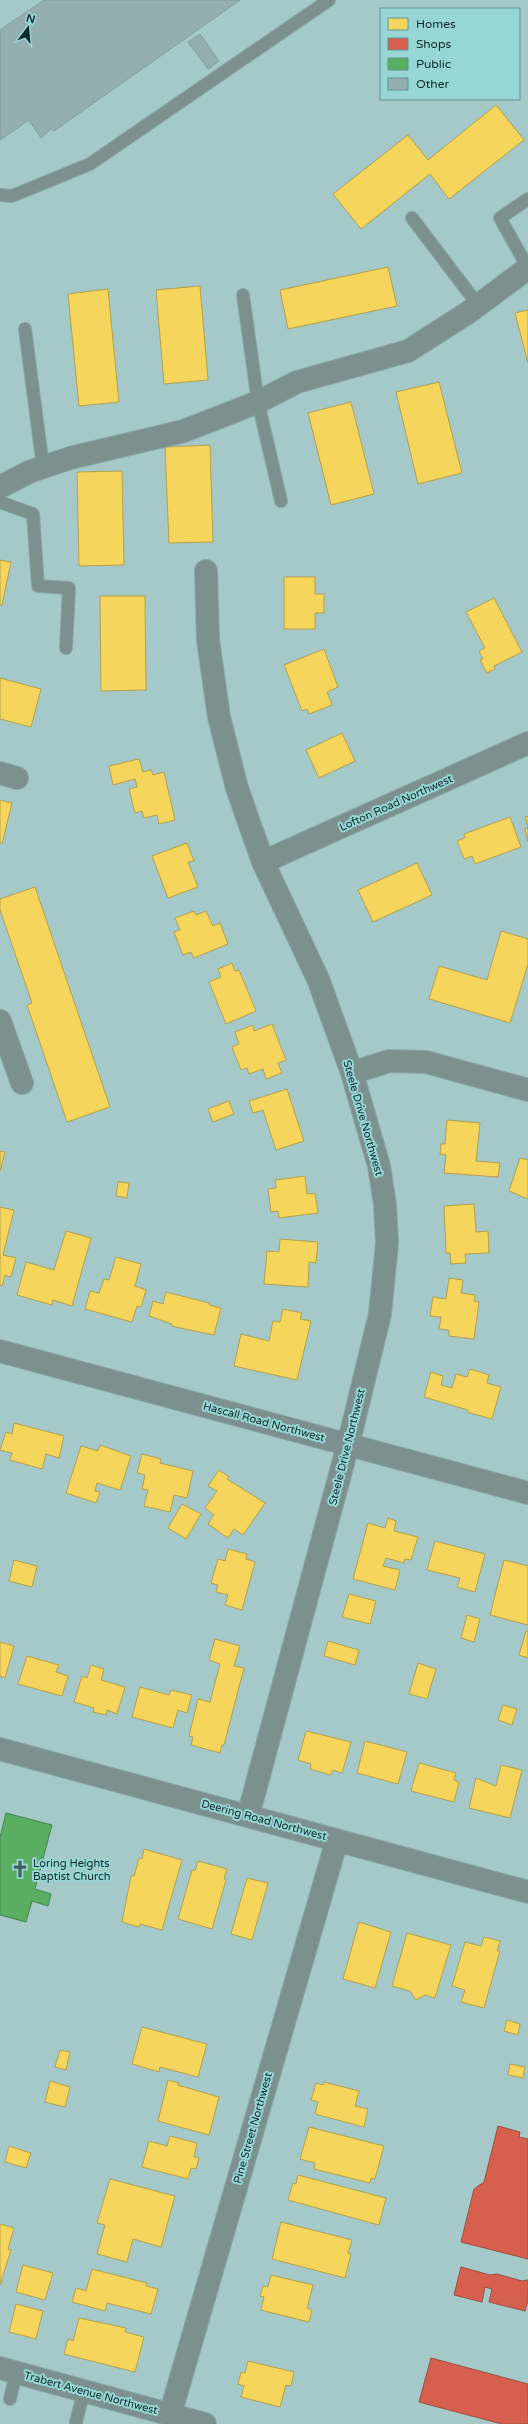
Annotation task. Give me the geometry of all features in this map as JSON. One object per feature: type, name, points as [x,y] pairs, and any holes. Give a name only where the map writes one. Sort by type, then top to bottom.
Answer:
[{"type":"street","points":[[0,487],[44,467],[124,444],[184,431],[258,402],[297,382],[408,352],[478,305],[528,268]]},
{"type":"street","name":"Steele Drive Northwest","points":[[206,571],[208,640],[219,717],[237,788],[263,862],[318,979],[352,1073],[379,1166],[385,1205],[387,1243],[380,1314],[348,1445],[248,1816]]},
{"type":"street","name":"Lofton Road Northwest","points":[[263,862],[528,743]]},
{"type":"street","points":[[0,1021],[22,1083]]},
{"type":"street","points":[[352,1073],[389,1061],[426,1062],[528,1090]]},
{"type":"street","name":"Hascall Road Northwest","points":[[0,1351],[528,1493]]},
{"type":"street","name":"Deering Road Northwest","points":[[0,1749],[528,1892]]},
{"type":"street","name":"Pine Street Northwest","points":[[169,2420],[337,1840]]},
{"type":"street","name":"Trabert Avenue Northwest","points":[[8,2370],[84,2391],[169,2420],[205,2424]]},
{"type":"lane","points":[[0,195],[12,196],[90,164],[329,0]]},
{"type":"lane","points":[[528,199],[500,218],[528,268]]},
{"type":"lane","points":[[412,218],[478,305]]},
{"type":"lane","points":[[243,295],[258,402],[281,501]]},
{"type":"lane","points":[[25,329],[44,467]]},
{"type":"lane","points":[[0,502],[33,514],[38,586],[69,588],[66,648]]},
{"type":"lane","points":[[8,2370],[10,2399]]},
{"type":"lane","points":[[76,2422],[84,2391]]},
{"type":"building: Homes","points":[[496,105],[524,140],[449,199],[430,174],[361,229],[333,194],[408,135],[428,160]]},
{"type":"building: Homes","points":[[388,267],[397,306],[288,329],[280,290]]},
{"type":"building: Homes","points":[[200,286],[208,380],[164,384],[156,290]]},
{"type":"building: Homes","points":[[108,289],[119,402],[79,406],[68,294]]},
{"type":"building: Homes","points":[[528,310],[528,363],[515,313]]},
{"type":"building: Homes","points":[[439,382],[462,473],[418,484],[396,392]]},
{"type":"building: Homes","points":[[351,402],[374,494],[331,505],[308,413]]},
{"type":"building: Homes","points":[[210,445],[213,542],[169,543],[165,447]]},
{"type":"building: Homes","points":[[122,471],[124,565],[79,566],[77,472]]},
{"type":"building: Homes","points":[[0,560],[11,562],[2,605],[0,605]]},
{"type":"building: Homes","points":[[284,577],[315,577],[315,594],[324,594],[324,613],[315,613],[315,629],[284,629]]},
{"type":"building: Homes","points":[[100,596],[145,596],[146,690],[101,691]]},
{"type":"building: Homes","points":[[494,598],[522,652],[494,666],[495,669],[487,673],[480,660],[483,659],[479,651],[485,648],[466,612]]},
{"type":"building: Homes","points":[[324,649],[338,687],[327,692],[332,705],[309,714],[307,709],[302,711],[284,665]]},
{"type":"building: Homes","points":[[0,678],[41,689],[31,727],[0,719]]},
{"type":"building: Homes","points":[[342,733],[355,761],[319,778],[306,750]]},
{"type":"building: Homes","points":[[139,759],[143,772],[151,770],[153,775],[164,772],[175,820],[159,824],[157,815],[144,818],[142,811],[135,813],[129,789],[137,787],[135,779],[113,785],[109,766]]},
{"type":"building: Homes","points":[[0,800],[12,803],[2,844],[0,843]]},
{"type":"building: Homes","points":[[528,816],[528,828],[525,817]]},
{"type":"building: Homes","points":[[510,817],[521,847],[475,864],[472,856],[464,859],[457,841],[465,838],[464,834]]},
{"type":"building: Homes","points":[[528,828],[528,842],[525,829]]},
{"type":"building: Homes","points":[[187,843],[194,861],[188,862],[198,887],[168,898],[152,856]]},
{"type":"building: Homes","points":[[417,863],[432,895],[373,922],[358,890]]},
{"type":"building: Homes","points":[[35,887],[110,1107],[67,1122],[27,1005],[32,1003],[0,910],[0,899]]},
{"type":"building: Homes","points":[[194,911],[196,915],[206,911],[213,926],[220,923],[228,944],[194,958],[191,952],[183,955],[174,932],[180,930],[175,918]]},
{"type":"building: Homes","points":[[501,931],[528,939],[528,964],[510,1023],[429,999],[439,966],[487,980]]},
{"type":"building: Homes","points":[[232,963],[235,971],[239,970],[256,1011],[226,1024],[209,982],[221,977],[218,969]]},
{"type":"building: Homes","points":[[272,1024],[286,1060],[278,1063],[282,1073],[266,1079],[263,1069],[249,1074],[247,1068],[241,1070],[232,1047],[239,1044],[235,1032],[253,1025],[254,1031]]},
{"type":"building: Homes","points":[[287,1089],[304,1141],[276,1150],[263,1110],[253,1113],[249,1101]]},
{"type":"building: Homes","points":[[229,1101],[234,1114],[213,1122],[208,1109]]},
{"type":"building: Homes","points":[[447,1120],[480,1123],[476,1161],[500,1163],[498,1177],[444,1173],[446,1155],[440,1154],[441,1144],[445,1144]]},
{"type":"building: Homes","points":[[0,1151],[5,1152],[0,1171]]},
{"type":"building: Homes","points":[[520,1158],[528,1160],[528,1199],[509,1191]]},
{"type":"building: Homes","points":[[305,1176],[307,1194],[315,1193],[318,1213],[279,1218],[278,1211],[271,1212],[268,1189],[276,1188],[275,1180]]},
{"type":"building: Homes","points":[[118,1182],[129,1183],[127,1198],[116,1196]]},
{"type":"building: Homes","points":[[474,1204],[476,1232],[488,1231],[489,1253],[465,1254],[466,1263],[451,1264],[450,1253],[446,1253],[444,1206]]},
{"type":"building: Homes","points":[[0,1207],[14,1210],[3,1255],[16,1258],[11,1277],[5,1275],[2,1286],[0,1285]]},
{"type":"building: Homes","points":[[66,1231],[91,1238],[72,1306],[53,1300],[52,1305],[17,1295],[26,1262],[54,1270]]},
{"type":"building: Homes","points":[[280,1239],[318,1242],[316,1263],[309,1262],[308,1287],[264,1284],[267,1251],[279,1252]]},
{"type":"building: Homes","points":[[116,1257],[141,1264],[135,1286],[146,1290],[141,1307],[137,1306],[132,1322],[85,1309],[90,1291],[99,1293],[104,1279],[109,1280]]},
{"type":"building: Homes","points":[[449,1278],[463,1280],[461,1293],[475,1295],[474,1301],[479,1302],[474,1339],[449,1336],[449,1330],[439,1329],[441,1317],[430,1316],[433,1297],[446,1299]]},
{"type":"building: Homes","points":[[166,1292],[209,1303],[209,1305],[221,1308],[214,1335],[171,1326],[172,1324],[149,1316],[153,1301],[163,1304]]},
{"type":"building: Homes","points":[[283,1309],[302,1313],[300,1319],[311,1321],[297,1380],[234,1366],[241,1334],[269,1341],[273,1321],[280,1322]]},
{"type":"building: Homes","points":[[470,1369],[489,1375],[487,1383],[501,1387],[492,1419],[424,1397],[431,1372],[443,1376],[441,1385],[452,1388],[456,1374],[467,1377]]},
{"type":"building: Homes","points":[[14,1423],[64,1436],[59,1458],[46,1454],[42,1469],[10,1460],[12,1453],[0,1450],[6,1432],[12,1434]]},
{"type":"building: Homes","points":[[100,1445],[131,1456],[120,1490],[97,1483],[95,1491],[100,1492],[96,1503],[66,1493],[81,1446],[98,1451]]},
{"type":"building: Homes","points":[[142,1454],[161,1459],[160,1463],[193,1471],[187,1498],[174,1495],[170,1512],[144,1506],[148,1490],[142,1489],[145,1475],[137,1473]]},
{"type":"building: Homes","points":[[219,1470],[229,1477],[227,1479],[265,1503],[243,1535],[234,1529],[228,1538],[208,1524],[214,1515],[205,1508],[217,1491],[208,1486]]},
{"type":"building: Homes","points":[[182,1504],[201,1514],[186,1539],[168,1528]]},
{"type":"building: Homes","points":[[388,1518],[396,1521],[394,1531],[418,1537],[411,1560],[405,1559],[404,1563],[386,1558],[383,1566],[400,1570],[395,1590],[353,1579],[368,1523],[385,1528]]},
{"type":"building: Homes","points":[[435,1541],[485,1554],[475,1592],[457,1587],[460,1578],[427,1570]]},
{"type":"building: Homes","points":[[228,1549],[247,1554],[246,1559],[255,1562],[242,1610],[225,1605],[228,1595],[216,1592],[218,1585],[211,1583],[218,1559],[225,1561]]},
{"type":"building: Homes","points":[[14,1560],[37,1566],[32,1587],[9,1581]]},
{"type":"building: Homes","points":[[504,1560],[528,1566],[528,1625],[490,1615]]},
{"type":"building: Homes","points":[[349,1594],[376,1601],[370,1624],[342,1617]]},
{"type":"building: Homes","points":[[467,1615],[480,1619],[474,1642],[461,1638]]},
{"type":"building: Homes","points":[[526,1631],[528,1631],[528,1658],[519,1655]]},
{"type":"building: Homes","points":[[215,1639],[240,1646],[234,1666],[244,1668],[224,1745],[222,1745],[220,1753],[191,1745],[193,1737],[189,1736],[198,1699],[210,1702],[220,1664],[209,1660]]},
{"type":"building: Homes","points":[[328,1641],[359,1650],[355,1665],[324,1656]]},
{"type":"building: Homes","points":[[0,1642],[14,1646],[5,1678],[0,1676]]},
{"type":"building: Homes","points":[[27,1656],[59,1665],[56,1672],[68,1676],[62,1696],[18,1684]]},
{"type":"building: Homes","points":[[418,1663],[436,1669],[427,1699],[409,1694]]},
{"type":"building: Homes","points":[[91,1665],[104,1669],[101,1680],[125,1687],[117,1714],[107,1710],[106,1715],[93,1712],[94,1708],[74,1702],[82,1676],[87,1678]]},
{"type":"building: Homes","points":[[140,1687],[169,1695],[171,1690],[192,1695],[187,1713],[178,1710],[173,1728],[132,1717]]},
{"type":"building: Homes","points":[[503,1705],[517,1709],[512,1725],[498,1720]]},
{"type":"building: Homes","points":[[306,1731],[351,1742],[342,1773],[333,1770],[331,1775],[310,1769],[311,1764],[298,1760]]},
{"type":"building: Homes","points":[[365,1741],[407,1752],[398,1784],[357,1773]]},
{"type":"building: Homes","points":[[419,1763],[456,1773],[454,1780],[459,1782],[454,1802],[411,1791]]},
{"type":"building: Homes","points":[[501,1765],[522,1770],[510,1818],[469,1808],[476,1778],[496,1786]]},
{"type":"building: Homes","points":[[144,1849],[182,1860],[162,1930],[140,1924],[139,1927],[122,1922],[131,1876],[134,1876],[139,1858],[142,1859]]},
{"type":"building: Homes","points":[[198,1861],[227,1869],[224,1879],[226,1880],[212,1929],[178,1919],[192,1870],[195,1871]]},
{"type":"building: Homes","points":[[247,1878],[268,1883],[252,1940],[231,1934]]},
{"type":"building: Homes","points":[[359,1922],[391,1932],[375,1988],[343,1979]]},
{"type":"building: Homes","points":[[407,1933],[451,1945],[435,1998],[425,1995],[416,2000],[410,1991],[392,1986]]},
{"type":"building: Homes","points":[[484,1937],[500,1941],[497,1951],[500,1951],[484,2008],[461,2002],[465,1990],[452,1986],[465,1942],[481,1946]]},
{"type":"building: Homes","points":[[507,2020],[520,2024],[518,2035],[504,2031]]},
{"type":"building: Homes","points":[[142,2027],[207,2044],[198,2077],[160,2067],[159,2072],[132,2064]]},
{"type":"building: Homes","points":[[60,2050],[70,2052],[66,2070],[55,2067]]},
{"type":"building: Homes","points":[[510,2064],[525,2067],[523,2078],[508,2075]]},
{"type":"building: Homes","points":[[168,2080],[179,2083],[178,2085],[219,2097],[209,2135],[158,2121]]},
{"type":"building: Homes","points":[[50,2081],[70,2087],[65,2107],[45,2102]]},
{"type":"building: Homes","points":[[324,2082],[359,2091],[355,2106],[368,2109],[364,2127],[315,2114],[318,2102],[311,2100],[316,2083],[323,2085]]},
{"type":"building: Homes","points":[[309,2127],[384,2146],[375,2179],[371,2178],[370,2183],[314,2169],[315,2163],[300,2159]]},
{"type":"building: Homes","points":[[170,2136],[197,2143],[194,2157],[199,2158],[196,2169],[191,2168],[188,2179],[142,2167],[149,2141],[167,2146]]},
{"type":"building: Homes","points":[[9,2146],[31,2153],[26,2168],[5,2162]]},
{"type":"building: Homes","points":[[298,2175],[386,2198],[379,2225],[288,2200],[293,2183],[296,2184]]},
{"type":"building: Homes","points":[[110,2179],[175,2196],[161,2247],[133,2239],[127,2262],[97,2254],[105,2225],[97,2223]]},
{"type":"building: Homes","points":[[281,2222],[352,2240],[348,2253],[351,2254],[345,2278],[272,2259]]},
{"type":"building: Homes","points":[[0,2224],[14,2228],[8,2249],[11,2250],[0,2285]]},
{"type":"building: Homes","points":[[23,2265],[53,2273],[45,2300],[16,2292]]},
{"type":"building: Homes","points":[[92,2269],[147,2283],[146,2286],[158,2289],[151,2314],[107,2303],[105,2311],[72,2302],[76,2288],[86,2291]]},
{"type":"building: Homes","points":[[271,2275],[313,2285],[307,2308],[312,2310],[309,2322],[261,2310],[264,2297],[260,2296],[263,2286],[268,2287]]},
{"type":"building: Homes","points":[[16,2304],[43,2311],[36,2339],[9,2332]]},
{"type":"building: Homes","points":[[79,2318],[126,2328],[125,2332],[144,2337],[135,2372],[64,2354],[68,2339],[73,2341]]},
{"type":"building: Homes","points":[[248,2361],[294,2372],[291,2386],[286,2385],[280,2407],[241,2397],[244,2386],[238,2384],[241,2372],[245,2373]]},
{"type":"building: Shops","points":[[498,2126],[520,2132],[519,2137],[528,2139],[528,2259],[461,2242],[474,2189],[484,2182]]},
{"type":"building: Shops","points":[[461,2267],[490,2275],[497,2274],[522,2281],[528,2280],[528,2300],[525,2311],[489,2302],[492,2289],[485,2287],[482,2302],[454,2295]]},
{"type":"building: Shops","points":[[431,2358],[528,2384],[528,2424],[502,2424],[419,2402]]},
{"type":"building: Public","name":"Loring Heights Baptist Church","points":[[6,1813],[52,1825],[35,1889],[51,1894],[48,1906],[32,1901],[26,1922],[0,1915],[0,1837]]},
{"type":"building: Other","points":[[44,0],[240,0],[54,131],[52,128],[41,138],[29,120],[0,140],[0,30]]},
{"type":"building: Other","points":[[200,34],[219,61],[208,69],[188,42]]},
{"type":"place","name":"Loring Heights Baptist Church","points":[[20,1869]]}]
